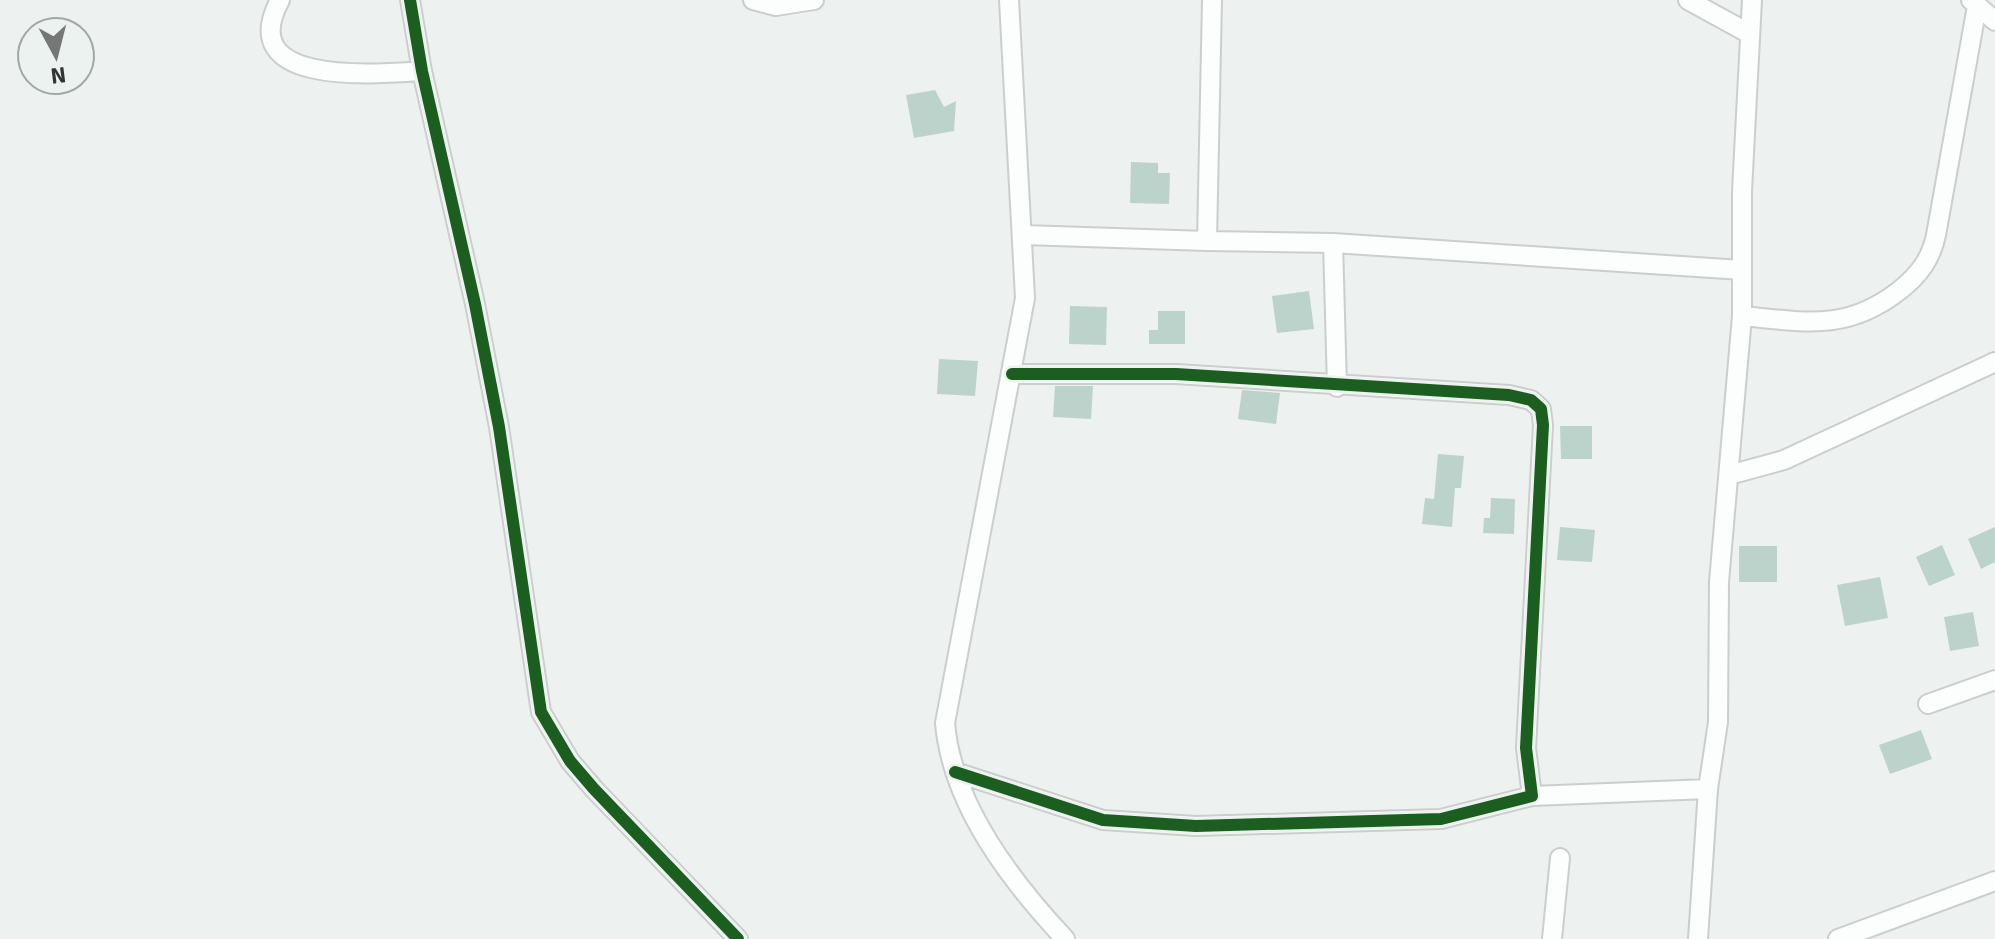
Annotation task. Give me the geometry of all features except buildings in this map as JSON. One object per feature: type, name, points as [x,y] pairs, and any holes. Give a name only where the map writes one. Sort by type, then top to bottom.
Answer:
[{"type":"street","points":[[280,0],[273,20],[274,41],[278,52],[288,62],[342,72],[422,71]]},
{"type":"street","points":[[410,0],[422,71],[475,304],[499,427],[541,712],[570,761],[594,789],[738,939]]},
{"type":"street","points":[[753,0],[776,6],[814,0]]},
{"type":"street","points":[[1009,0],[1025,298],[947,699],[946,741],[968,804],[987,836],[1028,897],[1065,939]]},
{"type":"street","points":[[1207,241],[1212,0]]},
{"type":"street","points":[[1688,0],[1750,34]]},
{"type":"street","points":[[1698,939],[1708,789],[1718,722],[1719,582],[1742,316],[1752,0]]},
{"type":"street","points":[[1974,3],[1995,21]]},
{"type":"street","points":[[1742,316],[1836,321],[1859,317],[1885,302],[1917,276],[1929,259],[1936,235],[1974,3]]},
{"type":"street","points":[[1024,235],[1333,243],[1742,270]]},
{"type":"street","points":[[1333,243],[1337,387]]},
{"type":"street","points":[[1729,475],[1784,460],[1995,362]]},
{"type":"street","points":[[1012,374],[1176,374],[1337,387],[1509,395],[1531,400],[1541,409],[1526,748],[1532,796]]},
{"type":"street","points":[[1928,704],[1995,680]]},
{"type":"street","points":[[955,772],[1103,820],[1170,825],[1441,819],[1532,796],[1708,789]]},
{"type":"street","points":[[1552,939],[1560,858]]},
{"type":"street","points":[[1838,939],[1995,881]]},
{"type":"cycle path","points":[[410,0],[422,71],[475,304],[499,427],[541,712],[570,761],[594,789],[738,939]]},
{"type":"cycle path","points":[[955,772],[1103,820],[1196,826],[1441,819],[1532,796],[1526,748],[1543,425],[1541,409],[1531,400],[1509,395],[1176,374],[1012,374]]}]
